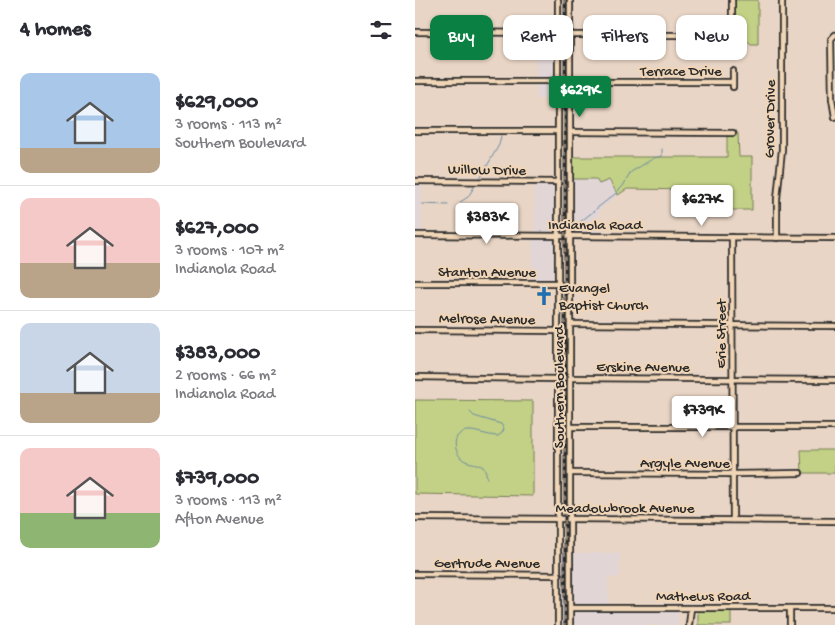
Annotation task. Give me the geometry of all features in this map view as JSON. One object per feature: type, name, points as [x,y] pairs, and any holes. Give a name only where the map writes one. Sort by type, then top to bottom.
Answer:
[{"type":"street","name":"Southern Boulevard","points":[[558,0],[558,15]]},
{"type":"street","name":"Southern Boulevard","points":[[570,0],[570,15]]},
{"type":"street","points":[[573,35],[730,34],[733,30],[732,0]]},
{"type":"street","name":"Grover Drive","points":[[777,238],[777,198],[782,149],[782,0]]},
{"type":"street","points":[[415,32],[503,32]]},
{"type":"street","points":[[835,35],[831,39],[832,100],[835,117]]},
{"type":"street","name":"Southern Boulevard","points":[[558,60],[559,625]]},
{"type":"street","name":"Southern Boulevard","points":[[569,625],[570,60]]},
{"type":"street","name":"Terrace Drive","points":[[570,82],[732,85],[733,71]]},
{"type":"street","points":[[415,80],[558,82]]},
{"type":"street","points":[[415,131],[558,131]]},
{"type":"street","points":[[570,132],[733,133]]},
{"type":"street","name":"Willow Drive","points":[[415,181],[558,182]]},
{"type":"street","name":"Indianola Road","points":[[415,235],[835,238]]},
{"type":"street","name":"Erie Street","points":[[732,237],[733,520]]},
{"type":"street","name":"Stanton Avenue","points":[[415,283],[559,284]]},
{"type":"street","points":[[571,324],[835,326]]},
{"type":"street","name":"Melrose Avenue","points":[[415,330],[559,331]]},
{"type":"street","points":[[415,377],[559,378]]},
{"type":"street","name":"Erskine Avenue","points":[[570,378],[835,380]]},
{"type":"street","points":[[570,427],[835,427]]},
{"type":"street","name":"Argyle Avenue","points":[[570,473],[800,473]]},
{"type":"street","name":"Meadowbrook Avenue","points":[[415,518],[835,521]]},
{"type":"street","name":"Gertrude Avenue","points":[[415,574],[559,575]]},
{"type":"street","name":"Mathews Road","points":[[570,608],[835,608]]},
{"type":"street","points":[[689,625],[691,608]]},
{"type":"street","points":[[790,608],[790,625]]},
{"type":"shaded area","points":[[535,60],[558,60],[558,99],[536,99]]},
{"type":"shaded area","points":[[570,179],[609,180],[618,195],[599,210],[599,236],[570,236]]},
{"type":"shaded area","points":[[415,181],[422,181],[422,235],[415,235]]},
{"type":"shaded area","points":[[534,182],[558,182],[559,283],[532,283],[532,236],[535,236]]},
{"type":"shaded area","points":[[559,553],[620,553],[620,577],[608,578],[609,608],[678,608],[678,625],[558,625]]},
{"type":"green space","points":[[732,0],[758,0],[758,44],[751,44],[747,42],[747,15],[731,15]]},
{"type":"green space","points":[[727,133],[738,133],[739,157],[752,157],[752,210],[693,210],[693,190],[627,189],[618,195],[609,180],[599,184],[596,179],[570,179],[570,157],[727,157]]},
{"type":"green space","points":[[415,400],[533,401],[533,496],[415,494]]},
{"type":"green space","points":[[801,450],[835,450],[835,473],[802,473]]},
{"type":"green space","points":[[698,608],[731,608],[731,625],[698,625]]},
{"type":"waterway","points":[[480,178],[499,145],[501,136]]},
{"type":"waterway","points":[[596,209],[623,186],[631,172],[654,158],[662,156],[662,149]]},
{"type":"waterway","points":[[460,202],[468,197],[476,184]]},
{"type":"waterway","points":[[422,204],[448,205]]},
{"type":"waterway","points":[[580,222],[594,211]]},
{"type":"waterway","points":[[470,412],[474,416],[501,424],[504,429],[498,436],[467,431],[462,432],[456,438],[455,446],[461,458],[483,467],[487,478]]},
{"type":"railway","points":[[565,0],[565,625]]},
{"type":"place","name":"Evangel Baptist Church","points":[[544,296]]}]
